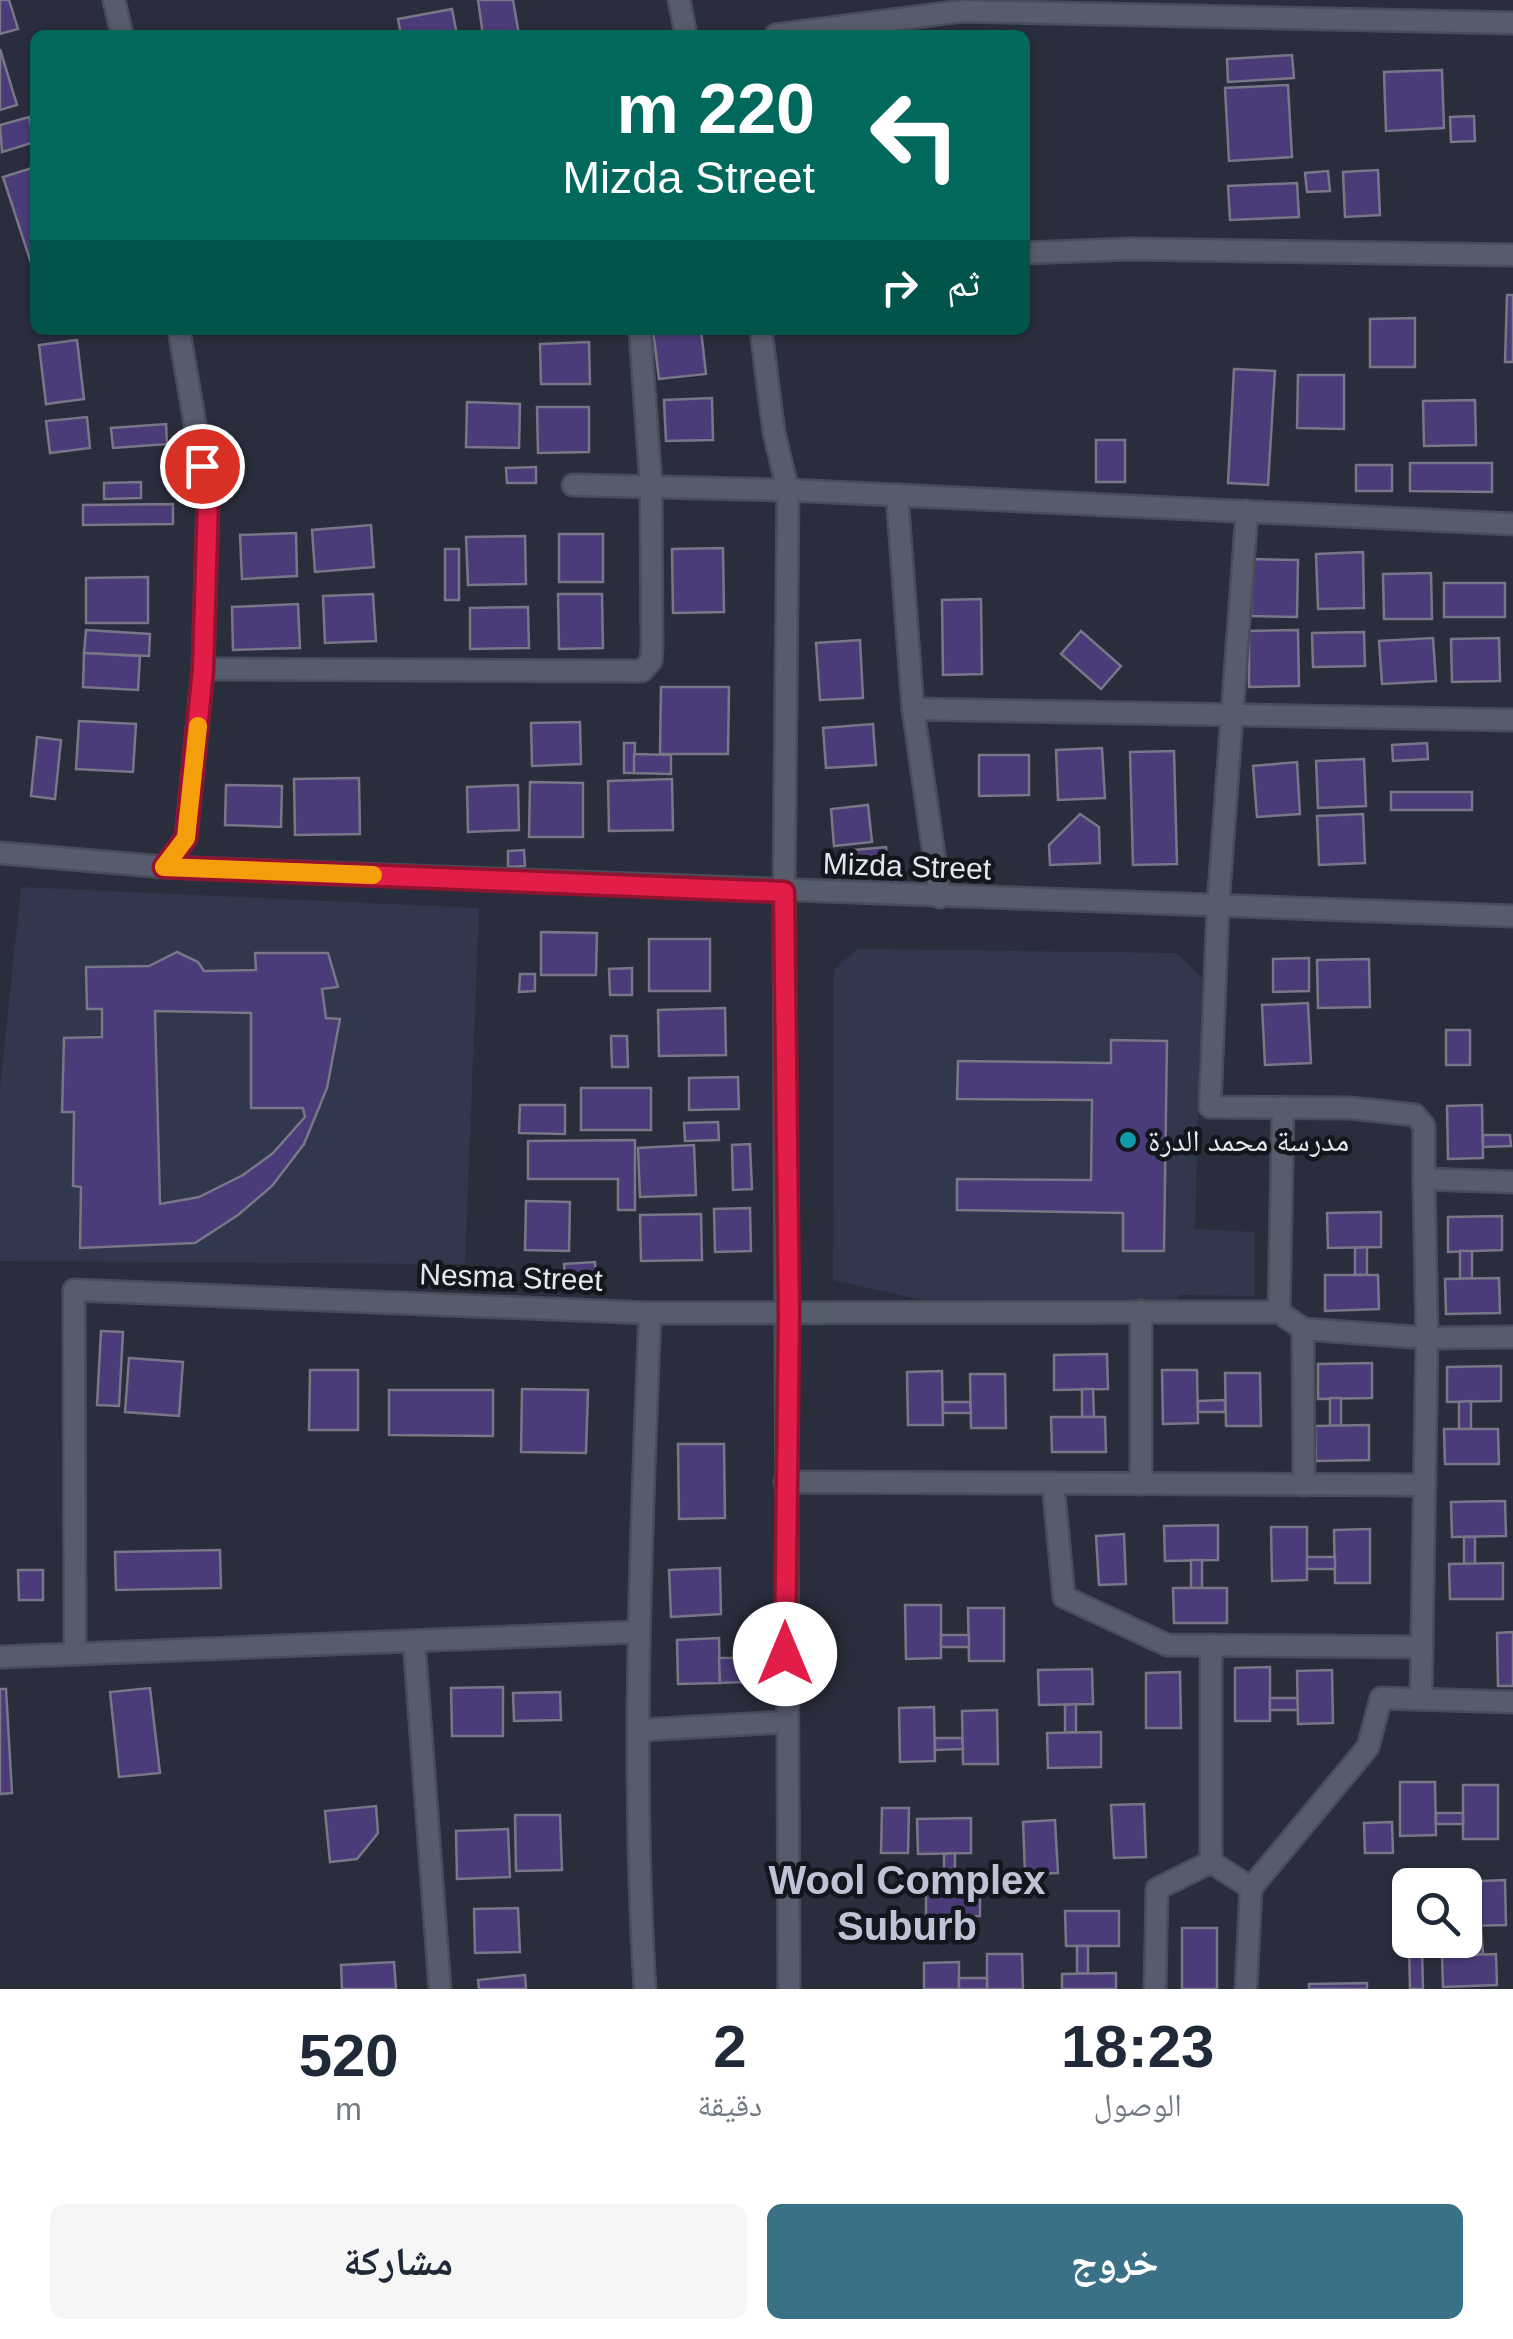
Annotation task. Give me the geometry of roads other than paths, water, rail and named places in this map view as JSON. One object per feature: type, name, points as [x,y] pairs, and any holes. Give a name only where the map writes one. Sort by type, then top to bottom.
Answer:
[{"type":"street","points":[[114,0],[121,30]]},
{"type":"street","points":[[679,0],[685,30]]},
{"type":"street","points":[[854,30],[901,27],[936,7],[1478,10],[1513,23]]},
{"type":"street","points":[[1030,254],[1129,249],[1513,255]]},
{"type":"street","points":[[164,867],[186,838],[203,670],[208,500],[180,335]]},
{"type":"street","points":[[203,670],[630,675],[642,671],[650,661],[652,648],[652,486],[640,335]]},
{"type":"street","points":[[762,335],[774,434],[788,490],[784,892],[789,1314],[785,1482],[789,1989]]},
{"type":"street","points":[[573,484],[788,490],[1513,524]]},
{"type":"street","points":[[897,495],[913,709],[940,897]]},
{"type":"street","points":[[1247,511],[1230,712],[1210,1106],[1414,1115],[1424,1126],[1427,1338],[1421,1699]]},
{"type":"street","points":[[913,709],[1513,720]]},
{"type":"street","name":"Mizda Street","points":[[0,853],[164,867],[1513,916]]},
{"type":"street","points":[[1282,1107],[1279,1312],[1303,1329],[1427,1338],[1513,1338]]},
{"type":"street","points":[[1424,1179],[1513,1182]]},
{"type":"street","name":"Nesma Street","points":[[75,1654],[74,1290],[650,1313],[1279,1312]]},
{"type":"street","points":[[1140,1484],[1141,1311]]},
{"type":"street","points":[[645,1989],[638,1870],[637,1632],[650,1313]]},
{"type":"street","points":[[1303,1329],[1304,1485]]},
{"type":"street","points":[[785,1482],[1425,1485]]},
{"type":"street","points":[[1053,1483],[1064,1597],[1167,1645],[1422,1648]]},
{"type":"street","points":[[0,1656],[637,1632]]},
{"type":"street","points":[[414,1640],[440,1989]]},
{"type":"street","points":[[1211,1646],[1211,1862]]},
{"type":"street","points":[[1246,1989],[1251,1888],[1368,1747],[1381,1698],[1513,1702]]},
{"type":"street","points":[[640,1730],[785,1722]]},
{"type":"street","points":[[1211,1862],[1251,1888]]},
{"type":"street","points":[[1155,1989],[1157,1889],[1211,1862]]},
{"type":"place","name":"مدرسة محمد الدرة","points":[[1128,1140]]},
{"type":"district","name":"Wool Complex Suburb","points":[[907,1903]]}]
